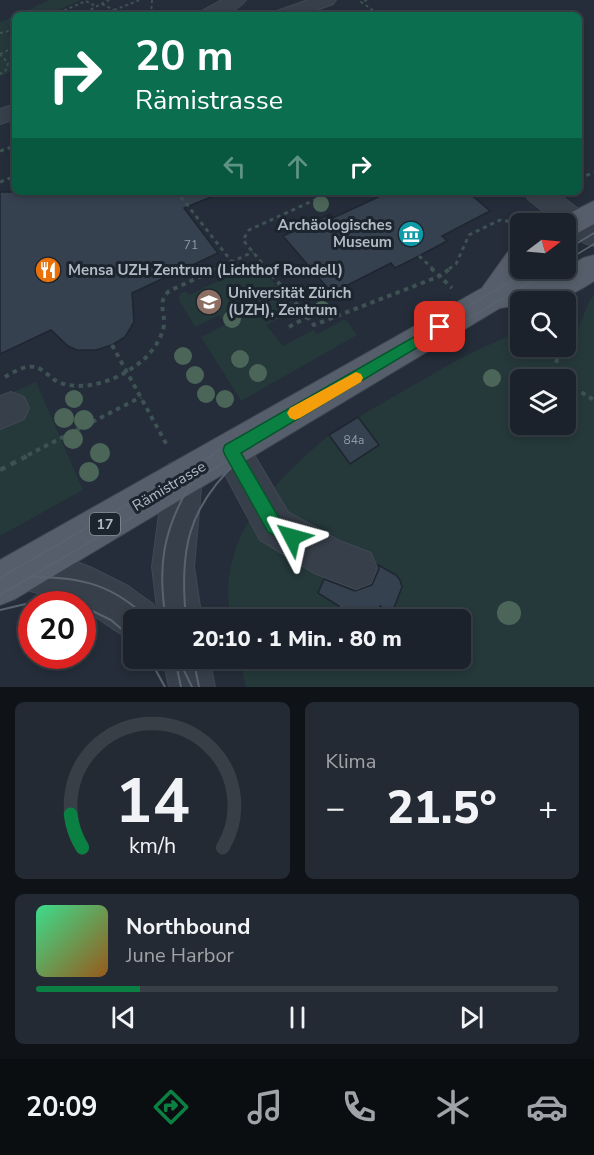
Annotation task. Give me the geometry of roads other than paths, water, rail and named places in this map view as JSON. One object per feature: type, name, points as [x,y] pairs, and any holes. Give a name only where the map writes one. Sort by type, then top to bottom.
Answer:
[{"type":"main road","name":"Rämistrasse","points":[[12,577],[176,462],[231,450],[493,297],[563,286],[594,266]]},
{"type":"main road","name":"Rämistrasse","points":[[493,297],[510,272]]},
{"type":"street","points":[[214,12],[236,0]]},
{"type":"street","points":[[298,12],[326,0]]},
{"type":"street","points":[[542,195],[582,224]]},
{"type":"street","points":[[231,450],[274,526],[329,558],[357,568]]},
{"type":"street","points":[[176,462],[173,567],[179,609]]},
{"type":"street","points":[[12,577],[77,583],[123,610]]},
{"type":"street","points":[[188,669],[192,687]]},
{"type":"tram line","points":[[576,244],[594,233]]},
{"type":"tram line","points":[[576,255],[594,244]]},
{"type":"tram line","points":[[211,455],[515,279]]},
{"type":"tram line","points":[[237,455],[535,279]]},
{"type":"tram line","points":[[0,578],[214,454]]},
{"type":"tram line","points":[[0,595],[239,454]]},
{"type":"tram line","points":[[185,609],[184,573],[190,532],[208,496],[221,478],[239,460]]},
{"type":"tram line","points":[[164,609],[162,582],[168,533],[191,483]]},
{"type":"tram line","points":[[33,577],[67,579],[96,585],[110,591],[137,609]]},
{"type":"tram line","points":[[0,610],[18,606]]},
{"type":"tram line","points":[[96,613],[111,620],[123,630]]},
{"type":"tram line","points":[[155,669],[165,687]]},
{"type":"tram line","points":[[177,669],[181,687]]},
{"type":"tram line","points":[[183,669],[192,687]]},
{"type":"tram line","points":[[195,669],[199,687]]},
{"type":"place","name":"Archäologisches Museum","points":[[411,234]]},
{"type":"place","name":"Mensa UZH Zentrum (Lichthof Rondell)","points":[[48,270]]},
{"type":"place","name":"Universität Zürich (UZH), Zentrum","points":[[209,302]]}]
